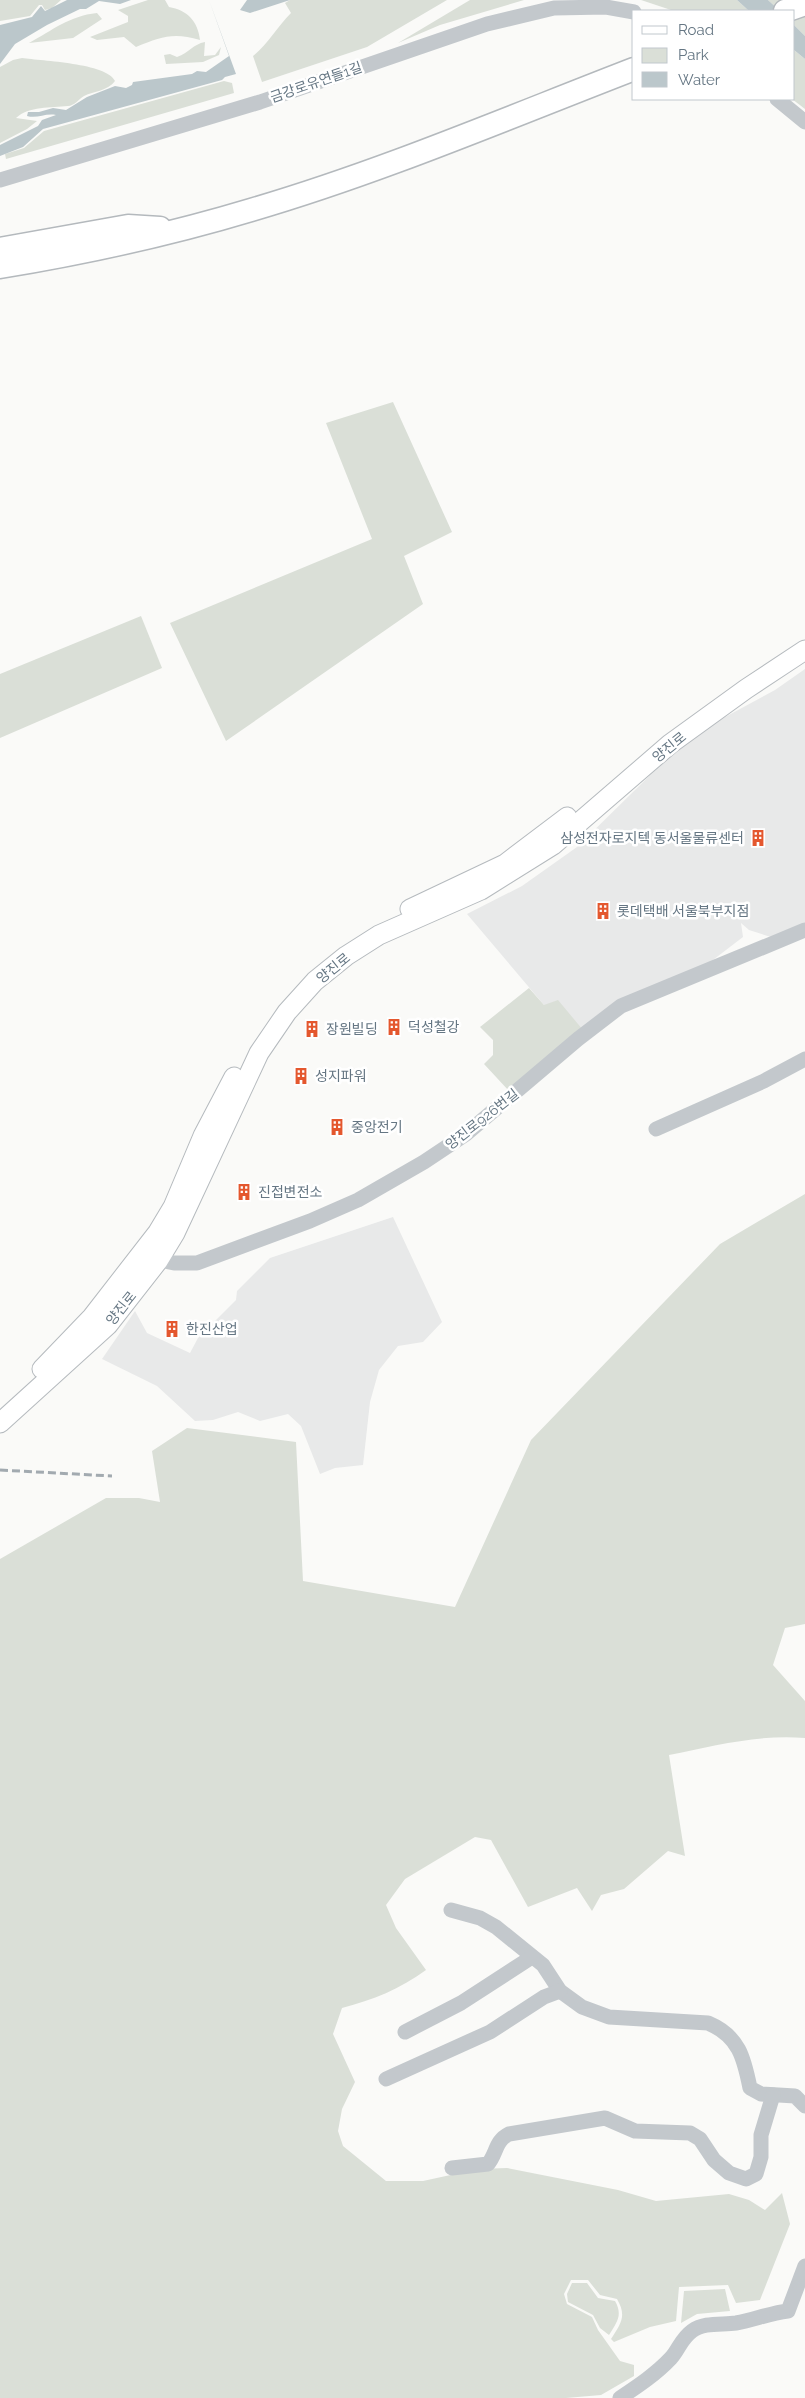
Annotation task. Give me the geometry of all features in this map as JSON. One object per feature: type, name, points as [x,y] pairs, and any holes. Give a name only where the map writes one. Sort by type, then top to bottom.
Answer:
[{"type":"highway","points":[[788,10],[805,4]]},
{"type":"highway","points":[[0,267],[112,246],[252,210],[334,183],[632,70]]},
{"type":"highway","points":[[0,280],[73,268],[167,247],[278,216],[632,85]]},
{"type":"highway","points":[[0,249],[128,226],[183,229]]},
{"type":"main road","name":"양진로","points":[[0,1423],[108,1325],[150,1258],[203,1136],[254,1039],[275,1010],[299,983],[329,956],[363,932],[505,864],[552,830],[649,746],[703,706],[805,637]]},
{"type":"main road","name":"양진로","points":[[0,1408],[49,1363],[175,1233],[259,1053],[286,1012],[315,981],[346,956],[380,935],[481,890],[554,846],[670,744],[746,689],[805,650]]},
{"type":"street","name":"금강로유연들1길","points":[[0,180],[260,102],[487,24],[554,8],[606,7],[632,12]]},
{"type":"street","points":[[778,100],[805,122]]},
{"type":"street","name":"양진로926번길","points":[[150,1258],[197,1264],[302,1225],[358,1200],[424,1162],[466,1134],[578,1039],[621,1006],[805,930]]},
{"type":"street","points":[[656,1129],[764,1081],[805,1059]]},
{"type":"street","points":[[451,1910],[480,1918],[496,1927],[542,1965],[560,1991],[582,2007],[608,2018],[708,2023],[723,2029],[735,2044],[744,2062],[750,2088],[761,2094],[795,2096],[805,2106]]},
{"type":"street","points":[[405,2032],[461,2003],[532,1957]]},
{"type":"street","points":[[386,2079],[490,2032],[544,1997],[560,1991]]},
{"type":"street","points":[[452,2168],[488,2164],[494,2157],[495,2146],[501,2138],[509,2134],[605,2118],[635,2131],[690,2133],[700,2139],[714,2160],[729,2173],[746,2179],[756,2174],[762,2157],[761,2135],[773,2095]]},
{"type":"street","points":[[620,2398],[658,2372],[674,2356],[681,2342],[693,2330],[710,2325],[737,2323],[788,2310],[805,2266]]},
{"type":"shaded area","points":[[805,669],[805,924],[771,937],[749,930],[741,923],[743,937],[709,963],[583,1030],[544,1005],[467,914],[522,886],[577,847],[690,736],[775,690]]},
{"type":"shaded area","points":[[393,1217],[442,1322],[423,1342],[398,1346],[379,1370],[370,1402],[363,1465],[335,1468],[320,1474],[301,1426],[288,1414],[260,1421],[238,1412],[213,1420],[195,1421],[157,1386],[102,1359],[135,1311],[147,1333],[190,1353],[198,1338],[236,1300],[237,1291],[270,1258]]},
{"type":"green space","points":[[0,0],[61,0],[52,8],[45,10],[42,5],[39,5],[30,16],[0,21]]},
{"type":"green space","points":[[148,0],[165,0],[169,7],[186,14],[197,27],[200,40],[174,36],[136,47],[124,37],[97,40],[90,37],[128,22],[128,16],[118,10]]},
{"type":"green space","points":[[290,0],[447,0],[367,47],[262,82],[253,56],[291,13],[285,3]]},
{"type":"green space","points":[[470,0],[524,0],[440,25],[398,43]]},
{"type":"green space","points":[[641,0],[737,0],[748,10],[671,10]]},
{"type":"green space","points":[[768,0],[801,0],[805,3],[805,36],[795,26],[795,10],[779,10]]},
{"type":"green space","points":[[97,13],[102,19],[73,38],[29,43],[70,20]]},
{"type":"green space","points":[[205,42],[204,56],[215,55],[221,47],[219,55],[203,62],[166,64],[164,55],[170,54],[177,57]]},
{"type":"green space","points":[[795,51],[805,59],[805,109],[793,100],[795,100]]},
{"type":"green space","points":[[22,58],[73,64],[100,70],[110,75],[115,81],[109,87],[84,96],[70,106],[40,108],[21,114],[16,118],[37,121],[27,129],[0,143],[0,67],[13,60]]},
{"type":"green space","points":[[224,81],[232,83],[234,93],[6,159],[5,154],[24,148],[44,131]]},
{"type":"green space","points":[[393,402],[452,532],[404,556],[423,604],[226,741],[170,623],[372,539],[326,423]]},
{"type":"green space","points":[[141,616],[162,668],[0,738],[0,674]]},
{"type":"green space","points":[[529,988],[544,1005],[558,1000],[583,1030],[509,1091],[484,1064],[493,1055],[493,1040],[480,1027]]},
{"type":"green space","points":[[805,1194],[805,1624],[785,1628],[773,1665],[805,1701],[805,1738],[753,1739],[669,1755],[685,1856],[668,1851],[624,1889],[601,1895],[592,1911],[577,1888],[528,1907],[491,1840],[475,1837],[405,1879],[386,1905],[396,1928],[426,1970],[386,1993],[342,2008],[333,2034],[355,2082],[342,2109],[338,2131],[343,2146],[386,2181],[423,2181],[478,2169],[507,2168],[618,2190],[656,2201],[729,2194],[749,2200],[765,2210],[782,2193],[790,2224],[760,2300],[736,2303],[728,2285],[679,2287],[676,2321],[650,2327],[614,2342],[611,2339],[622,2319],[622,2310],[617,2299],[600,2295],[588,2280],[571,2280],[564,2294],[567,2304],[592,2317],[598,2330],[620,2361],[634,2365],[634,2376],[601,2395],[566,2398],[0,2398],[0,1559],[106,1498],[139,1498],[160,1502],[152,1451],[187,1428],[296,1442],[303,1581],[455,1607],[531,1440],[720,1244]]},
{"type":"green space","points":[[572,2283],[587,2283],[598,2298],[615,2301],[619,2314],[617,2322],[609,2335],[600,2328],[593,2315],[568,2302],[567,2294]]},
{"type":"green space","points":[[725,2289],[730,2311],[697,2314],[681,2323],[684,2291]]},
{"type":"water","points":[[67,0],[131,0],[120,4],[99,1],[86,9],[80,9],[47,25],[15,44],[0,64],[0,25],[32,17],[41,6],[45,11]]},
{"type":"water","points":[[209,0],[236,74],[225,77],[222,80],[43,129],[23,147],[0,156],[0,145],[38,126],[42,120],[56,115],[31,117],[27,116],[28,112],[39,112],[53,108],[66,110],[87,97],[115,86],[126,88],[132,85],[133,82],[192,74],[197,71],[206,72],[229,56]]},
{"type":"water","points":[[247,0],[290,0],[250,13],[240,10]]},
{"type":"water","points":[[737,0],[768,0],[779,10],[748,10]]},
{"type":"water","points":[[795,26],[805,36],[805,59],[795,51]]},
{"type":"railway","points":[[0,1470],[112,1476]]},
{"type":"place","name":"삼성전자로지텍 동서울물류센터","points":[[758,838]]},
{"type":"place","name":"롯데택배 서울북부지점","points":[[603,911]]},
{"type":"place","name":"덕성철강","points":[[394,1027]]},
{"type":"place","name":"장원빌딩","points":[[312,1029]]},
{"type":"place","name":"성지파워","points":[[301,1076]]},
{"type":"place","name":"중앙전기","points":[[337,1127]]},
{"type":"place","name":"진접변전소","points":[[244,1192]]},
{"type":"place","name":"한진산업","points":[[172,1329]]}]
